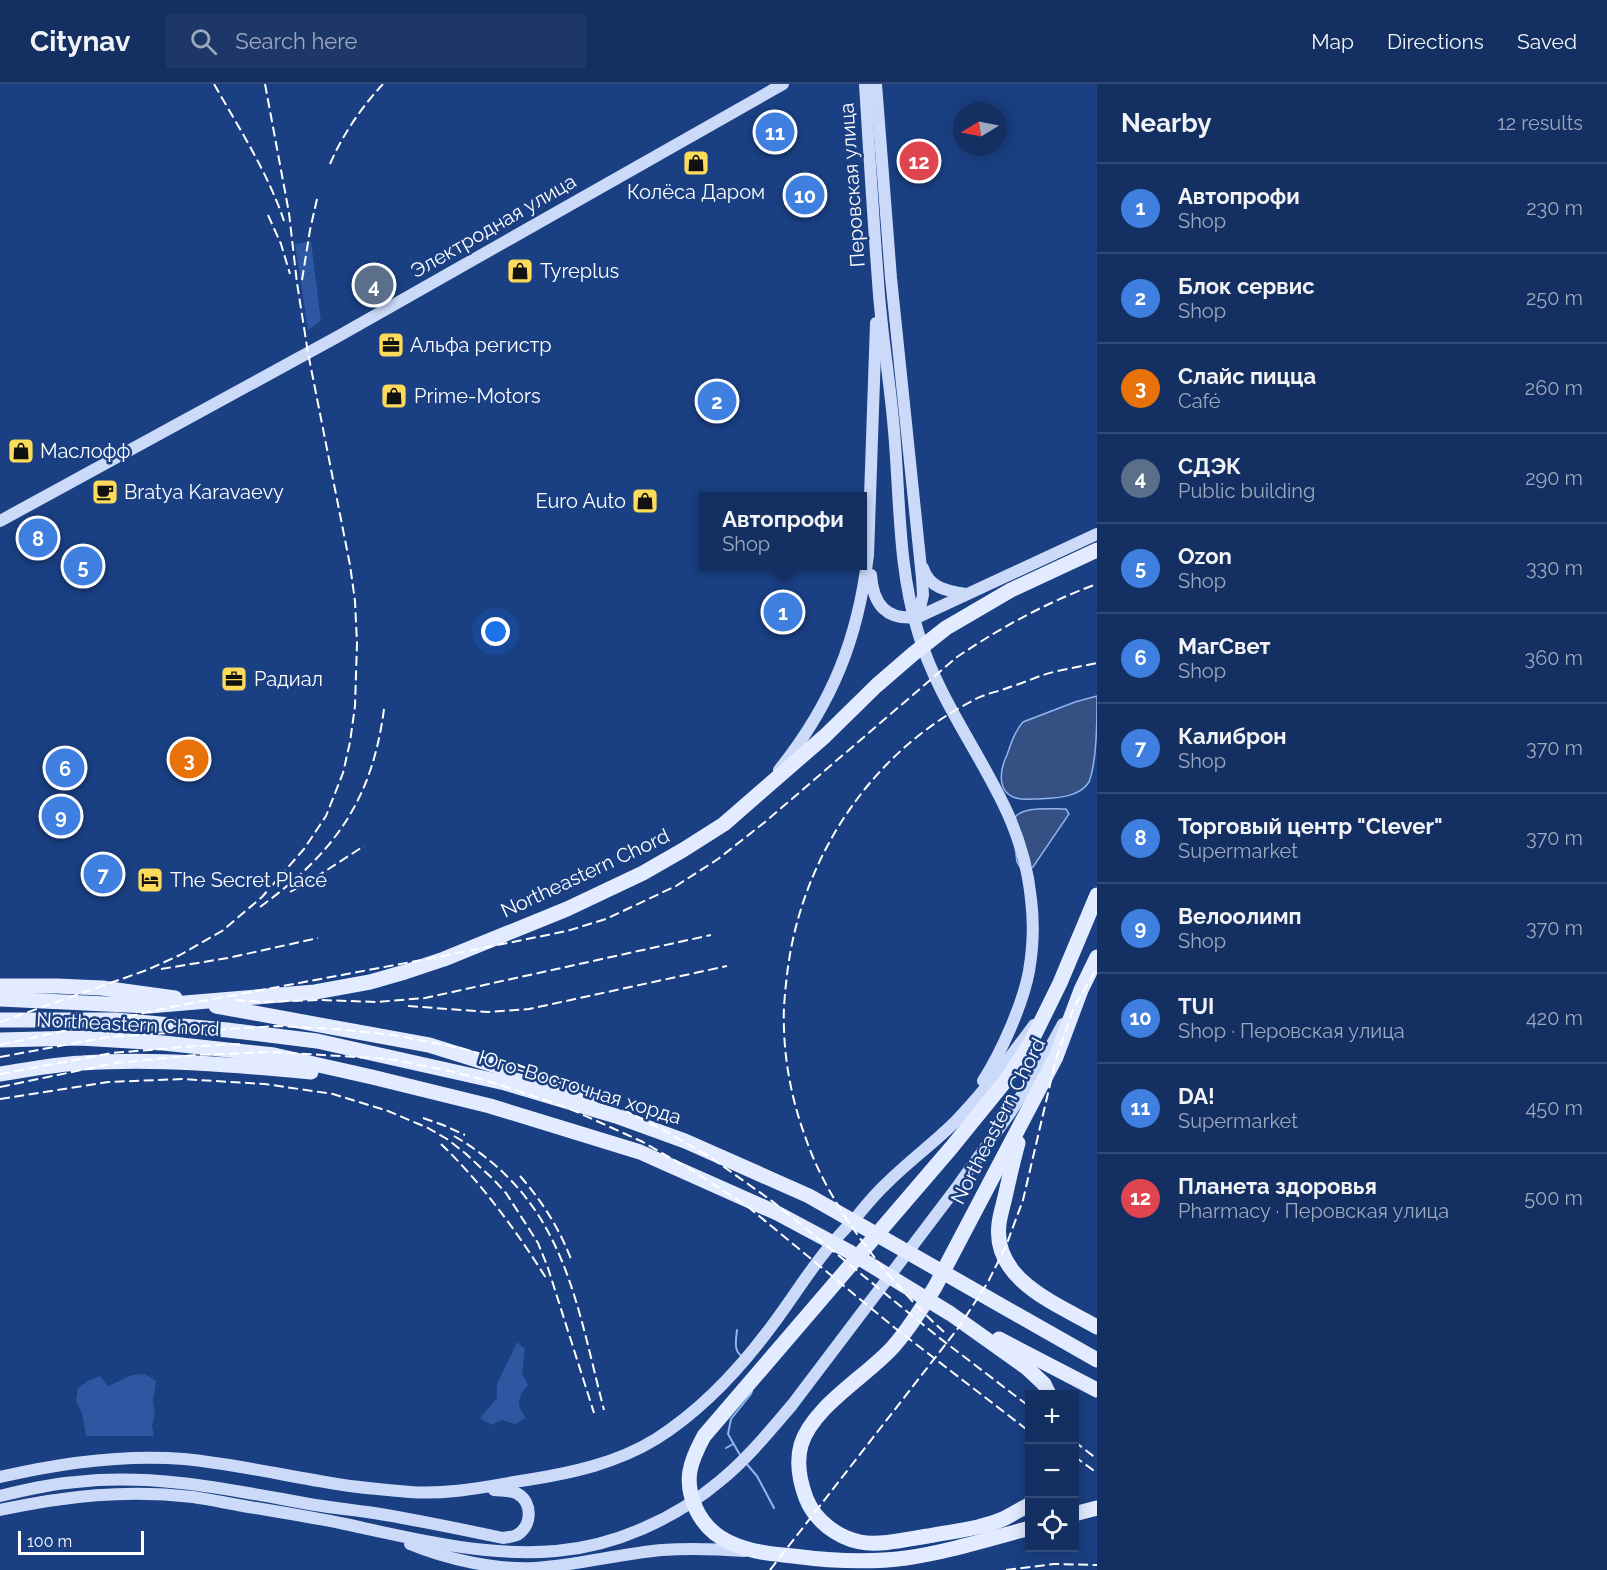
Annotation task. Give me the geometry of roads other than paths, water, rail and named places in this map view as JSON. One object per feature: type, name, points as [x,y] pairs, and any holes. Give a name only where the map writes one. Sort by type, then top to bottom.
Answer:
[{"type":"main road","name":"Электродная улица","points":[[0,521],[337,337],[783,84]]},
{"type":"main road","name":"Перовская улица","points":[[865,84],[878,283]]},
{"type":"main road","name":"Перовская улица","points":[[876,84],[891,278],[923,595],[918,616]]},
{"type":"main road","points":[[878,283],[894,430],[904,556],[908,589],[918,632],[933,674],[1009,814],[1028,873],[1032,901],[1033,940],[1029,973],[1002,1046],[966,1111]]},
{"type":"main road","points":[[867,564],[878,283]]},
{"type":"main road","points":[[869,516],[870,572],[874,596],[878,604],[886,611],[907,618],[918,616],[1097,534]]},
{"type":"main road","name":"Northeastern Chord","points":[[0,999],[149,1006],[315,992],[370,982],[405,972],[444,959],[567,909],[643,873],[724,824],[825,736],[876,686],[946,628],[1011,590],[1097,550]]},
{"type":"main road","points":[[919,555],[924,572],[931,583],[949,592],[966,594]]},
{"type":"main road","points":[[760,793],[808,733],[825,702],[842,666],[859,612],[866,570]]},
{"type":"main road","name":"Northeastern Chord","points":[[1025,1528],[965,1546],[907,1558],[868,1561],[829,1560],[755,1552],[729,1543],[713,1532],[699,1516],[691,1497],[689,1477],[693,1457],[704,1436],[951,1148],[1007,1079],[1031,1042],[1060,982],[1097,895]]},
{"type":"main road","name":"Northeastern Chord","points":[[1025,1507],[1002,1519],[970,1528],[893,1542],[862,1543],[842,1537],[826,1526],[810,1507],[802,1488],[799,1468],[801,1445],[812,1424],[827,1406],[893,1347],[917,1317],[950,1261],[1056,1057],[1081,990],[1097,957]]},
{"type":"main road","name":"Northeastern Chord","points":[[469,1490],[573,1472],[603,1463],[654,1440],[705,1402],[732,1375],[770,1329],[828,1249],[886,1183],[966,1111],[1004,1067],[1040,1016],[1060,982]]},
{"type":"main road","points":[[0,986],[68,986],[141,993],[301,1020],[429,1045],[571,1091],[616,1116]]},
{"type":"main road","points":[[0,1510],[40,1501],[110,1493],[193,1497],[328,1521],[425,1542],[521,1552],[556,1551],[589,1546],[627,1535],[659,1521],[720,1481],[766,1436],[792,1405],[943,1206],[1010,1113],[1036,1073],[1081,990]]},
{"type":"main road","name":"Юго-Восточная хорда","points":[[0,1020],[116,1020],[317,1041],[505,1083],[616,1116],[685,1141],[808,1196],[1097,1360]]},
{"type":"main road","name":"Northeastern Chord","points":[[0,1040],[80,1038],[163,1043],[274,1055],[490,1106],[640,1152],[777,1213],[848,1251],[951,1314],[1028,1368],[1044,1384],[1047,1390]]},
{"type":"main road","points":[[0,1074],[80,1063],[152,1061],[236,1065],[372,1077]]},
{"type":"main road","points":[[1022,1123],[999,1225],[1004,1255],[1011,1269],[1032,1290],[1097,1327]]},
{"type":"main road","points":[[951,1314],[1097,1390]]},
{"type":"main road","points":[[0,1477],[60,1464],[102,1459],[141,1457],[182,1459],[226,1464],[374,1489],[416,1492],[469,1490],[517,1493],[524,1499],[530,1513],[528,1522],[520,1534],[503,1538],[373,1513],[184,1483],[145,1480],[65,1483],[0,1496]]},
{"type":"main road","points":[[233,1490],[328,1521]]},
{"type":"main road","points":[[1079,1513],[1097,1508]]},
{"type":"main road","points":[[386,1533],[430,1552],[512,1568],[534,1568],[662,1551],[707,1549],[755,1552]]},
{"type":"waterway","points":[[737,1330],[736,1349],[743,1357]]},
{"type":"waterway","points":[[740,1455],[728,1434],[731,1419],[752,1391]]},
{"type":"waterway","points":[[726,1448],[733,1444]]},
{"type":"waterway","points":[[745,1462],[757,1476],[774,1508]]},
{"type":"railway","points":[[214,84],[261,168],[284,221]]},
{"type":"railway","points":[[0,1022],[147,970],[180,955],[222,931],[262,897],[304,849],[326,816],[343,773],[355,706],[357,643],[355,601],[308,353],[289,213],[265,84]]},
{"type":"railway","points":[[330,164],[353,122],[383,84]]},
{"type":"railway","points":[[302,280],[317,199]]},
{"type":"railway","points":[[268,215],[281,244],[290,274]]},
{"type":"railway","points":[[0,1045],[171,1007],[567,931],[606,919],[676,886],[718,859],[765,822],[957,657],[1024,616],[1097,584]]},
{"type":"railway","points":[[944,1332],[883,1268],[846,1218],[830,1192],[806,1139],[790,1085],[785,1043],[785,995],[794,933],[807,892],[824,852],[846,815],[872,781],[901,750],[935,723],[976,699],[1047,674],[1097,663]]},
{"type":"railway","points":[[260,907],[309,866],[329,845],[345,822],[359,798],[370,771],[384,709]]},
{"type":"railway","points":[[290,892],[364,846]]},
{"type":"railway","points":[[235,1000],[376,1002],[425,998],[711,935]]},
{"type":"railway","points":[[161,969],[228,958],[318,938]]},
{"type":"railway","points":[[408,1006],[488,1012],[529,1009],[727,966]]},
{"type":"railway","points":[[770,1570],[959,1327],[988,1282],[1006,1246],[1023,1200],[1056,1059],[1074,1007],[1097,968]]},
{"type":"railway","points":[[0,1057],[108,1037],[276,1026],[394,1035],[460,1048],[514,1063],[608,1102],[710,1157],[772,1201],[937,1336],[1025,1403]]},
{"type":"railway","points":[[0,1074],[112,1053],[244,1044]]},
{"type":"railway","points":[[0,1087],[115,1063],[196,1055],[272,1052],[390,1059],[498,1084],[568,1108],[643,1142],[747,1206],[895,1328],[1025,1428]]},
{"type":"railway","points":[[0,1099],[108,1082],[182,1079],[265,1084],[333,1094],[388,1111],[428,1128],[465,1153],[493,1179],[506,1193],[538,1243],[594,1413]]},
{"type":"railway","points":[[423,1118],[465,1135]]},
{"type":"railway","points":[[454,1136],[491,1162],[520,1190],[542,1221],[573,1291],[604,1410]]},
{"type":"railway","points":[[441,1144],[498,1208],[546,1278]]},
{"type":"railway","points":[[520,1176],[549,1215],[571,1259]]},
{"type":"railway","points":[[1078,1444],[1097,1459]]},
{"type":"railway","points":[[1079,1460],[1097,1473]]},
{"type":"railway","points":[[1006,1570],[1054,1564],[1097,1565]]},
{"type":"place","name":"DA!","points":[[775,132]]},
{"type":"place","name":"Планета здоровья","points":[[919,161]]},
{"type":"place","name":"Колёса Даром","points":[[696,163]]},
{"type":"place","name":"TUI","points":[[805,195]]},
{"type":"place","name":"Tyreplus","points":[[520,271]]},
{"type":"place","name":"СДЭК","points":[[374,285]]},
{"type":"place","name":"Альфа регистр","points":[[391,345]]},
{"type":"place","name":"Prime-Motors","points":[[394,396]]},
{"type":"place","name":"Блок сервис","points":[[717,401]]},
{"type":"place","name":"Маслофф","points":[[21,451]]},
{"type":"place","name":"Bratya Karavaevy","points":[[105,492]]},
{"type":"place","name":"Euro Auto","points":[[645,501]]},
{"type":"place","name":"Торговый центр \"Clever\"","points":[[38,538]]},
{"type":"place","name":"Ozon","points":[[83,566]]},
{"type":"place","name":"Автопрофи","points":[[783,612]]},
{"type":"place","name":"Радиал","points":[[234,679]]},
{"type":"place","name":"Слайс пицца","points":[[189,759]]},
{"type":"place","name":"МагСвет","points":[[65,768]]},
{"type":"place","name":"Велоолимп","points":[[61,816]]},
{"type":"place","name":"Калиброн","points":[[103,874]]},
{"type":"place","name":"The Secret Place","points":[[150,880]]}]
